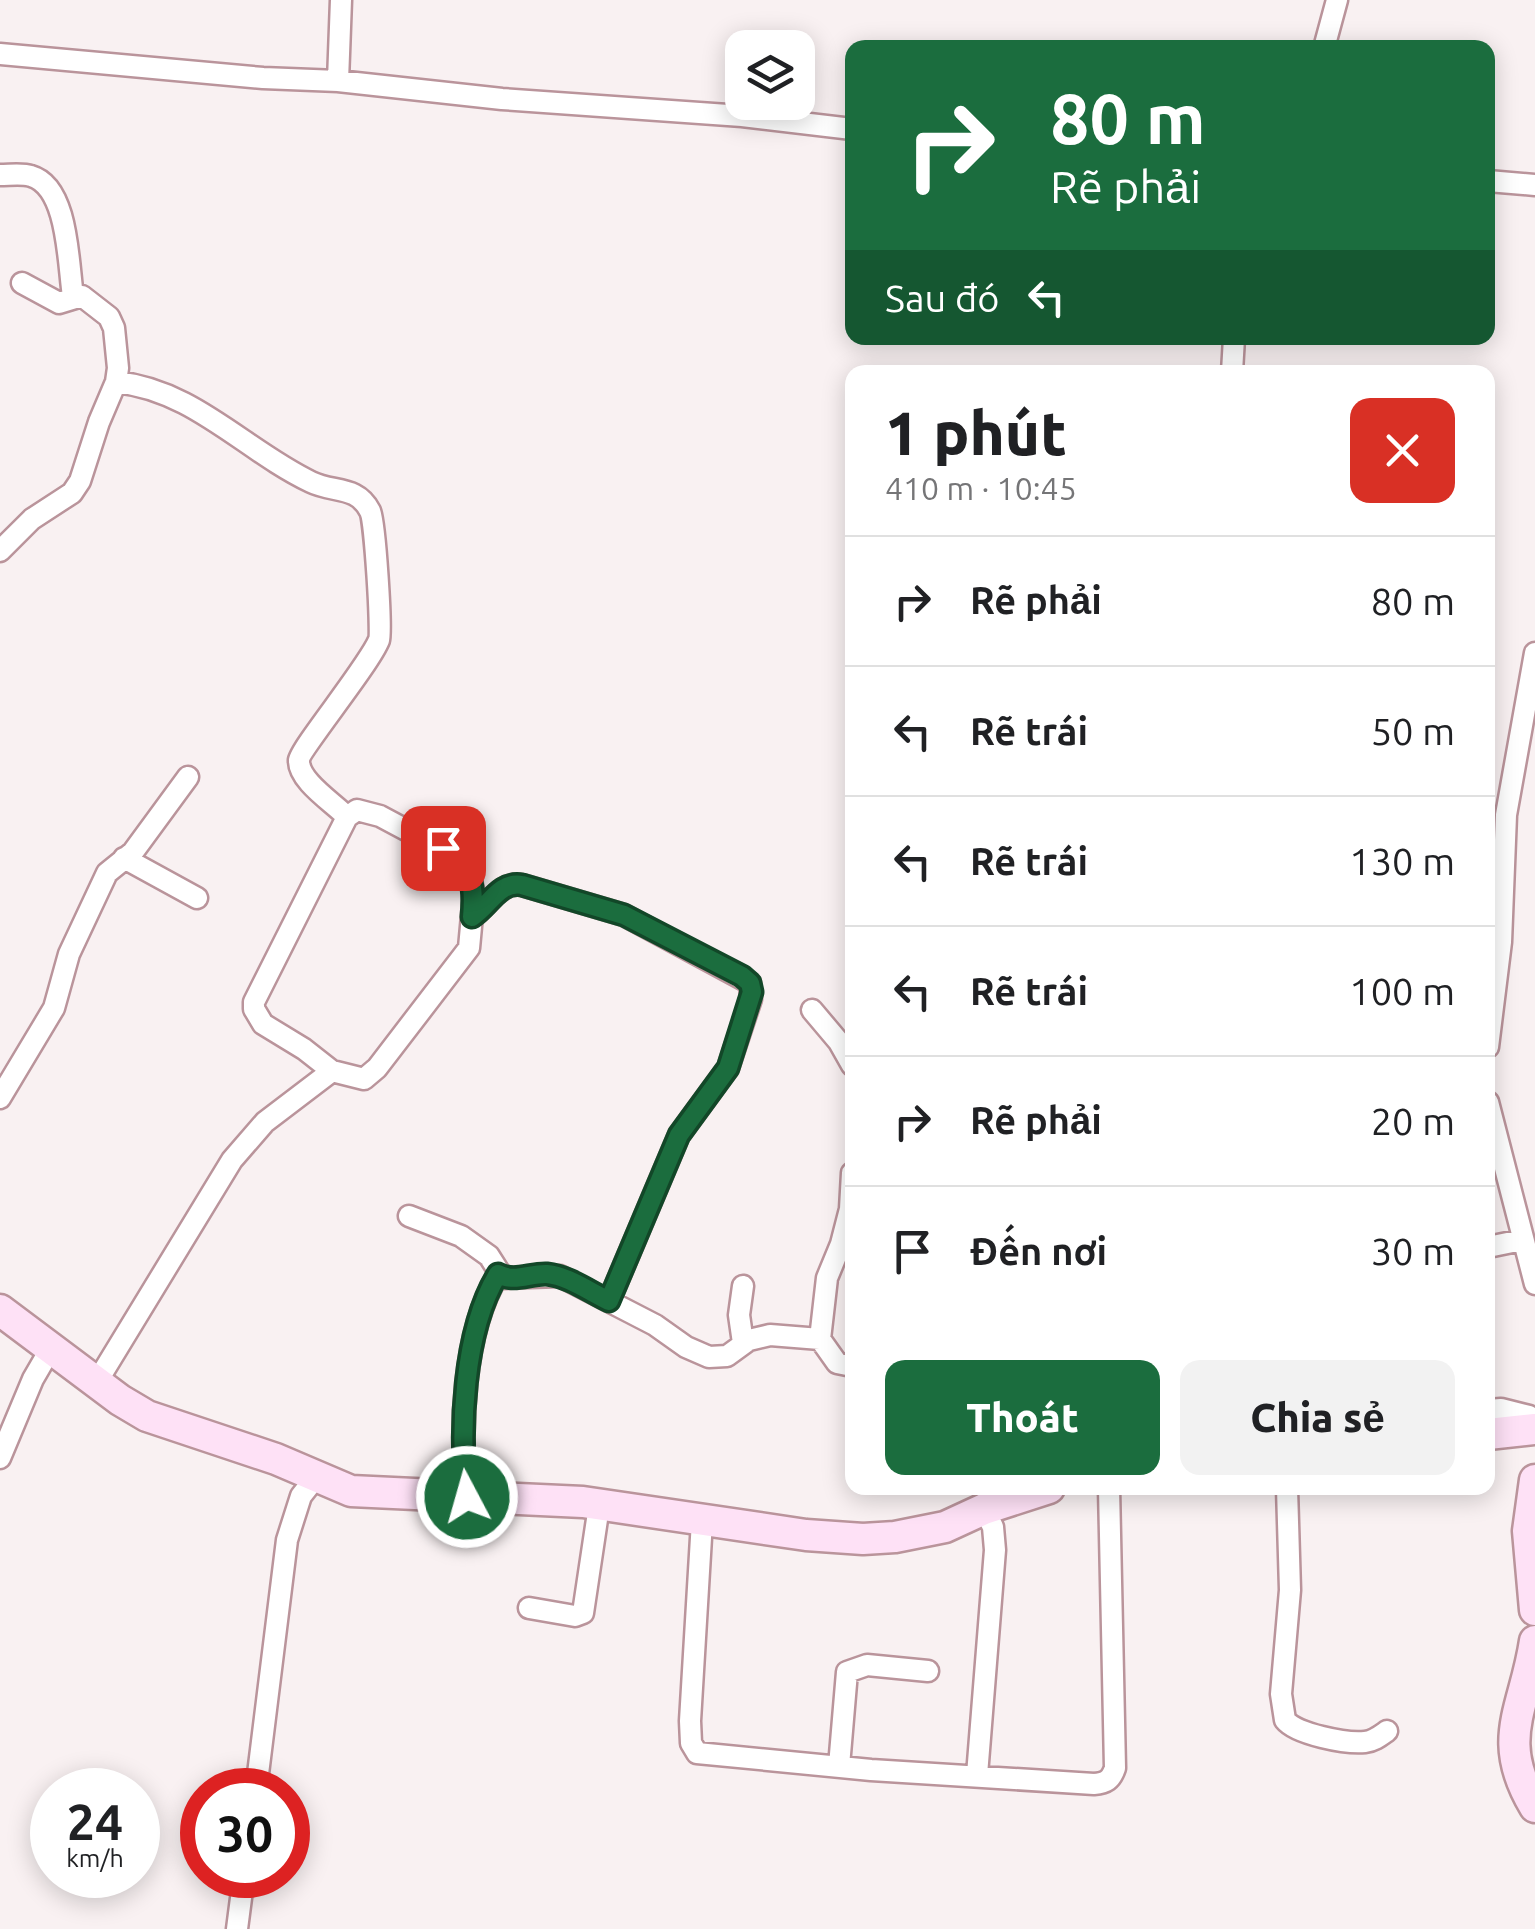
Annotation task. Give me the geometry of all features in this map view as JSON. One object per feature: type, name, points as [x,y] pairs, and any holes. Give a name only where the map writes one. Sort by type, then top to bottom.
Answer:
[{"type":"street","points":[[338,81],[341,0]]},
{"type":"street","points":[[1326,40],[1336,0]]},
{"type":"street","points":[[0,54],[338,81],[502,99],[742,116],[845,128]]},
{"type":"street","points":[[0,174],[32,176],[52,193],[63,225],[73,296]]},
{"type":"street","points":[[1495,182],[1535,185]]},
{"type":"street","points":[[0,551],[32,520],[72,493],[80,482],[98,422],[116,382],[116,339],[109,317],[90,301],[73,296],[60,303],[22,283]]},
{"type":"street","points":[[116,382],[146,387],[180,400],[313,484],[352,492],[370,511],[376,538],[381,634],[331,715],[300,754],[298,764],[306,778],[347,817]]},
{"type":"street","points":[[1495,930],[1506,814],[1535,653]]},
{"type":"street","points":[[0,1098],[54,1008],[69,954],[107,873],[133,852],[188,778]]},
{"type":"street","points":[[357,810],[380,816],[462,861],[473,884],[469,948],[364,1080],[332,1071],[304,1048],[264,1024],[254,1009],[254,1002],[347,817],[357,810]]},
{"type":"street","points":[[124,858],[197,898]]},
{"type":"street","points":[[472,917],[504,887],[512,883],[522,885],[624,915],[750,983],[751,999],[728,1068],[679,1135],[609,1301]]},
{"type":"street","points":[[812,1010],[845,1052]]},
{"type":"street","points":[[98,1380],[232,1160],[264,1122],[332,1071]]},
{"type":"street","points":[[1495,1130],[1535,1284]]},
{"type":"street","points":[[409,1216],[461,1236],[489,1256],[498,1274],[514,1279],[560,1276],[709,1356],[728,1356],[743,1343],[770,1335],[820,1339]]},
{"type":"street","points":[[845,1226],[826,1278],[820,1339],[837,1363],[845,1365]]},
{"type":"street","points":[[1495,1246],[1522,1240]]},
{"type":"street","points":[[467,1497],[462,1441],[467,1384],[483,1308],[498,1274]]},
{"type":"street","points":[[743,1286],[739,1315],[743,1343]]},
{"type":"street","points":[[0,1310],[120,1400],[159,1421],[363,1492],[584,1502],[702,1521],[863,1539],[945,1527],[1027,1495]]},
{"type":"street","points":[[0,1458],[33,1379],[51,1348]]},
{"type":"street","points":[[1495,1410],[1529,1416],[1534,1428],[1495,1433]]},
{"type":"street","points":[[1535,1480],[1528,1530],[1535,1610]]},
{"type":"street","points":[[259,1768],[287,1540],[301,1496],[326,1482]]},
{"type":"street","points":[[702,1521],[690,1721],[693,1748],[704,1755],[1094,1784],[1112,1777],[1115,1734],[1109,1495]]},
{"type":"street","points":[[1287,1495],[1290,1590],[1281,1694],[1285,1720],[1302,1732],[1356,1742],[1370,1742],[1387,1731]]},
{"type":"street","points":[[529,1608],[583,1614],[599,1506]]},
{"type":"street","points":[[978,1775],[995,1550],[984,1509]]},
{"type":"street","points":[[1535,1641],[1512,1740],[1516,1766],[1535,1807]]},
{"type":"street","points":[[839,1766],[847,1672],[867,1665],[928,1671]]},
{"type":"street","points":[[237,1929],[241,1898]]},
{"type":"route","points":[[443,848],[462,861],[469,873],[474,894],[472,917],[504,887],[512,883],[522,885],[624,915],[742,976],[750,983],[752,992],[728,1068],[679,1135],[609,1301],[560,1276],[514,1279],[498,1274],[483,1308],[467,1384],[462,1441],[467,1497]]}]
